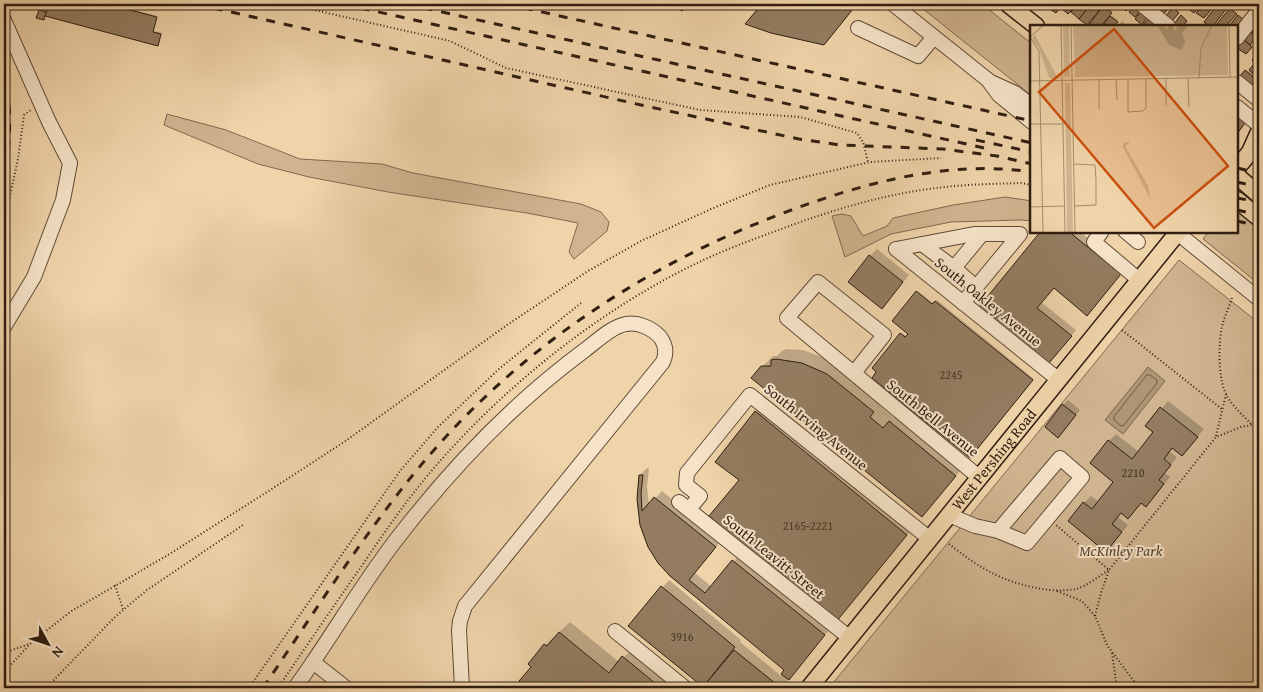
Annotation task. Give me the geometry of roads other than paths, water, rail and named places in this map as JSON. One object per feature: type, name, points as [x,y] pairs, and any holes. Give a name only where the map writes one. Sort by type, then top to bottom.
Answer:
[{"type":"main road","points":[[1008,4],[1035,25]]},
{"type":"main road","points":[[1238,153],[1259,131]]},
{"type":"main road","points":[[1238,167],[1250,152],[1259,131]]},
{"type":"main road","points":[[1238,177],[1259,195]]},
{"type":"main road","points":[[1238,192],[1259,208]]},
{"type":"main road","points":[[1238,201],[1259,218]]},
{"type":"main road","name":"West Pershing Road","points":[[809,688],[1178,232]]},
{"type":"street","points":[[893,4],[988,80],[1015,93],[1030,104]]},
{"type":"street","points":[[1140,4],[1167,25]]},
{"type":"street","points":[[1238,37],[1259,10]]},
{"type":"street","points":[[4,20],[70,163],[63,200],[34,277],[4,327]]},
{"type":"street","points":[[858,28],[918,56],[934,37]]},
{"type":"street","points":[[988,80],[999,95],[1030,120]]},
{"type":"street","points":[[1238,83],[1259,100]]},
{"type":"street","points":[[1238,108],[1259,125]]},
{"type":"street","points":[[1101,232],[1094,242],[1140,280]]},
{"type":"street","points":[[1126,232],[1138,242]]},
{"type":"street","points":[[1178,232],[1259,299]]},
{"type":"street","points":[[922,244],[974,234],[1020,234],[964,303]]},
{"type":"street","points":[[954,268],[982,234]]},
{"type":"street","points":[[922,244],[976,287]]},
{"type":"street","name":"South Oakley Avenue","points":[[922,244],[896,249],[1059,380]]},
{"type":"street","name":"South Bell Avenue","points":[[854,372],[884,335],[818,282],[787,318],[980,478]]},
{"type":"street","points":[[295,688],[380,561],[422,507],[513,408],[533,390],[610,331],[628,323],[646,327],[657,334],[664,343],[666,353],[663,362],[466,606],[460,621],[462,688]]},
{"type":"street","name":"South Irving Avenue","points":[[684,506],[700,496],[686,485],[687,473],[750,395],[930,539]]},
{"type":"street","points":[[949,515],[975,526],[1027,543],[1082,477],[1060,458],[998,532]]},
{"type":"street","name":"South Leavitt Street","points":[[684,506],[850,638]]},
{"type":"street","points":[[615,631],[685,688]]},
{"type":"street","points":[[314,662],[346,688]]},
{"type":"water","points":[[1148,367],[1165,381],[1123,434],[1105,420]]},
{"type":"railway","points":[[196,4],[799,139],[840,145],[943,149],[997,156],[1030,164]]},
{"type":"railway","points":[[343,4],[984,148]]},
{"type":"railway","points":[[406,4],[1030,143]]},
{"type":"railway","points":[[506,4],[1030,121]]},
{"type":"railway","points":[[4,70],[10,125],[4,181]]},
{"type":"railway","points":[[976,140],[1030,152]]},
{"type":"railway","points":[[1238,168],[1259,173]]},
{"type":"railway","points":[[263,688],[354,554],[412,476],[451,431],[494,389],[586,315],[688,255],[742,230],[825,198],[912,175],[942,171],[1002,169],[1030,172]]},
{"type":"railway","points":[[1238,182],[1259,187]]},
{"type":"railway","points":[[1238,198],[1259,202]]},
{"type":"railway","points":[[1238,210],[1259,215]]},
{"type":"railway","points":[[1238,221],[1259,226]]},
{"type":"park label","name":"McKinley Park","points":[[1121,551]]}]
